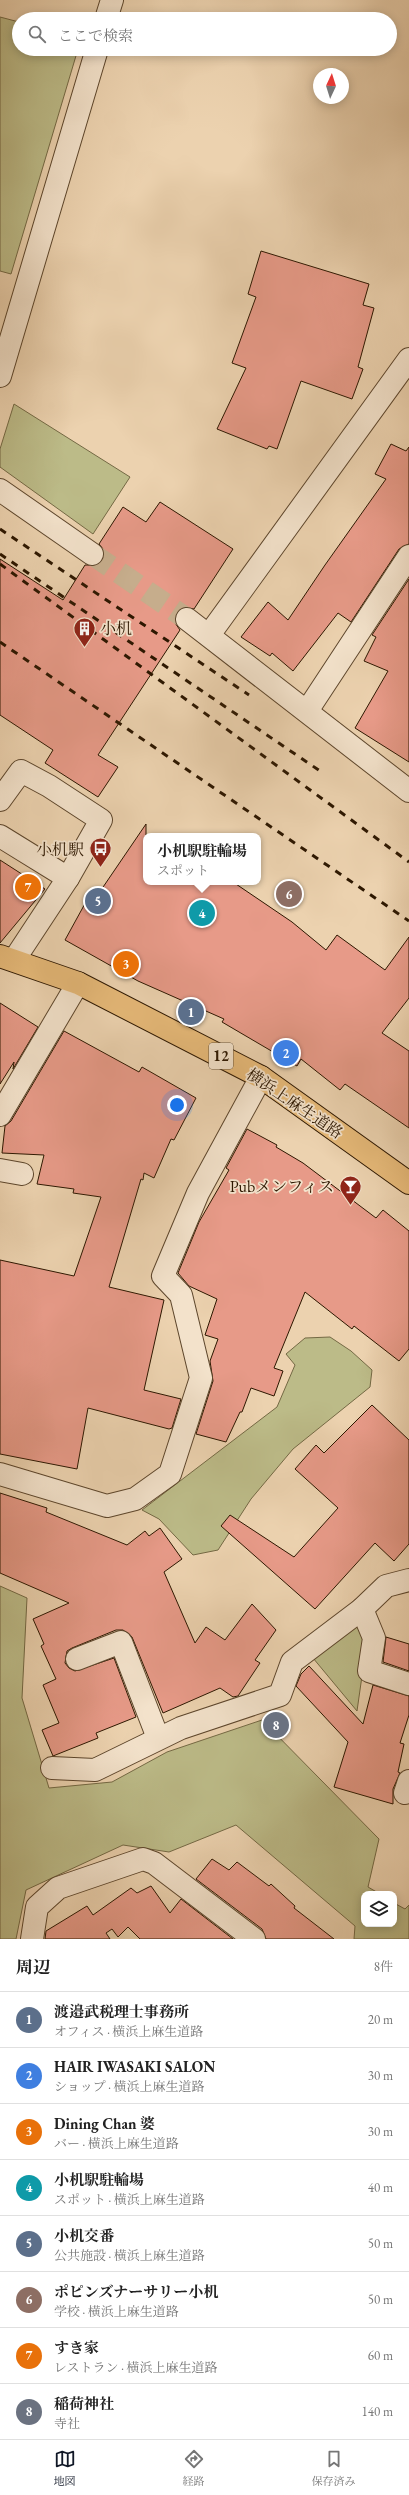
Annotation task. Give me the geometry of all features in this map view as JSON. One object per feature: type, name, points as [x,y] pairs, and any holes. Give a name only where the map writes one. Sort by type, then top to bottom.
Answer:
[{"type":"main road","name":"横浜上麻生道路","points":[[7,958],[78,983],[261,1077],[409,1183]]},
{"type":"street","points":[[108,12],[112,0]]},
{"type":"street","points":[[0,376],[95,56]]},
{"type":"street","points":[[209,635],[409,359]]},
{"type":"street","points":[[0,490],[92,554]]},
{"type":"street","points":[[307,711],[409,556]]},
{"type":"street","points":[[187,619],[409,791]]},
{"type":"street","points":[[0,800],[21,771],[49,786],[101,820],[68,878],[7,958]]},
{"type":"street","points":[[0,836],[68,878]]},
{"type":"street","points":[[0,1115],[78,983]]},
{"type":"street","points":[[0,1474],[107,1506],[135,1498],[170,1474],[201,1378],[181,1295],[163,1276],[198,1193],[261,1077]]},
{"type":"street","points":[[0,1170],[22,1174]]},
{"type":"street","points":[[52,1768],[95,1770],[158,1738],[280,1695],[292,1662],[362,1609],[386,1586],[409,1580]]},
{"type":"street","points":[[362,1609],[374,1638],[369,1671],[409,1684]]},
{"type":"street","points":[[77,1659],[121,1642],[158,1738]]},
{"type":"street","points":[[32,1939],[37,1907],[58,1888],[143,1859],[154,1863],[254,1939]]},
{"type":"shaded area","points":[[0,17],[12,20],[12,56],[76,56],[11,274],[0,271]]},
{"type":"shaded area","points":[[14,404],[130,477],[93,534],[0,467],[0,449]]},
{"type":"shaded area","points":[[330,1337],[351,1351],[372,1370],[370,1387],[293,1449],[251,1499],[218,1550],[193,1555],[159,1519],[142,1510],[277,1407],[295,1365],[286,1354],[305,1338]]},
{"type":"shaded area","points":[[0,1586],[27,1598],[22,1698],[49,1788],[112,1782],[167,1752],[262,1720],[379,1839],[368,1887],[375,1891],[361,1891],[361,1927],[397,1927],[397,1905],[405,1909],[409,1905],[409,1939],[354,1939],[355,1926],[236,1825],[169,1852],[123,1845],[26,1890],[16,1939],[0,1939]]},
{"type":"shaded area","points":[[357,1625],[367,1641],[357,1711],[313,1658]]},
{"type":"building","points":[[261,251],[369,284],[363,305],[374,308],[358,367],[363,369],[352,399],[301,381],[277,449],[269,446],[267,449],[217,429],[246,368],[232,363],[256,297],[248,294]]},
{"type":"building","points":[[391,444],[406,451],[409,447],[409,544],[399,549],[351,622],[338,613],[293,671],[272,653],[270,656],[241,637],[268,602],[288,620],[386,479],[375,474]]},
{"type":"building","name":"小机","points":[[160,502],[233,549],[194,609],[183,607],[177,612],[175,623],[180,630],[98,755],[118,767],[98,797],[45,763],[53,750],[0,715],[0,559],[63,600],[85,565],[97,565],[102,561],[103,549],[99,544],[123,507],[146,522]]},
{"type":"building","points":[[409,579],[409,762],[355,728],[388,671],[364,661],[376,637],[372,635]]},
{"type":"building","points":[[146,824],[146,833],[143,833],[143,885],[237,885],[292,922],[326,950],[337,935],[385,970],[409,937],[409,998],[382,1033],[409,1051],[409,1128],[345,1084],[340,1090],[301,1059],[297,1066],[222,1022],[224,1019],[138,981],[65,940],[93,889],[99,893]]},
{"type":"building","points":[[0,860],[45,889],[0,943]]},
{"type":"building","points":[[0,1003],[38,1027],[13,1069],[14,1062],[0,1084]]},
{"type":"building","points":[[64,1031],[139,1072],[142,1067],[196,1098],[174,1140],[171,1139],[154,1178],[144,1173],[143,1180],[141,1179],[109,1287],[164,1300],[144,1390],[181,1399],[172,1428],[169,1429],[88,1408],[77,1469],[0,1454],[0,1260],[74,1276],[101,1197],[73,1193],[74,1189],[37,1184],[44,1155],[2,1153],[5,1126],[11,1121]]},
{"type":"building","points":[[247,1129],[277,1145],[276,1147],[303,1163],[376,1218],[383,1210],[409,1231],[409,1349],[399,1361],[354,1326],[352,1329],[305,1292],[274,1368],[283,1371],[274,1396],[251,1388],[242,1412],[240,1412],[226,1442],[196,1434],[213,1381],[210,1361],[218,1339],[205,1335],[217,1299],[189,1286],[178,1273],[199,1222],[229,1170],[226,1168]]},
{"type":"building","points":[[372,1405],[409,1440],[409,1544],[394,1561],[375,1543],[315,1609],[221,1526],[230,1515],[294,1557],[338,1508],[295,1469],[316,1445],[324,1453]]},
{"type":"building","points":[[0,1493],[47,1508],[46,1512],[127,1545],[145,1531],[149,1536],[160,1528],[182,1559],[164,1572],[195,1643],[206,1627],[225,1640],[252,1604],[276,1630],[255,1660],[260,1663],[238,1696],[233,1697],[220,1688],[163,1713],[132,1637],[123,1630],[116,1630],[67,1651],[65,1663],[69,1668],[75,1671],[114,1658],[136,1717],[96,1733],[98,1738],[53,1756],[42,1730],[59,1723],[43,1685],[56,1679],[41,1646],[44,1644],[33,1619],[69,1603],[0,1573]]},
{"type":"building","points":[[386,1637],[409,1644],[409,1671],[383,1662]]},
{"type":"building","points":[[309,1666],[363,1724],[373,1685],[409,1696],[409,1715],[400,1743],[404,1744],[398,1772],[400,1773],[393,1789],[393,1804],[334,1787],[348,1742],[296,1686],[301,1674]]},
{"type":"building","points":[[212,1859],[229,1870],[237,1862],[269,1886],[271,1884],[295,1906],[294,1908],[334,1939],[266,1939],[262,1929],[196,1879]]},
{"type":"building","points":[[151,1886],[170,1913],[181,1899],[233,1939],[140,1939],[128,1927],[118,1937],[112,1929],[106,1933],[110,1939],[45,1939],[46,1931],[87,1906],[93,1915],[131,1888],[137,1893]]},
{"type":"tunnel","points":[[92,554],[187,619]]},
{"type":"railway","points":[[0,529],[249,695]]},
{"type":"railway","points":[[0,554],[323,773]]},
{"type":"railway","points":[[0,564],[409,862]]},
{"type":"railway","points":[[0,642],[409,921]]},
{"type":"place","name":"小机","points":[[84,648]]},
{"type":"place","name":"小机駅","points":[[100,868]]},
{"type":"place","name":"すき家","points":[[28,887]]},
{"type":"place","name":"ポピンズナーサリー小机","points":[[289,894]]},
{"type":"place","name":"小机交番","points":[[98,901]]},
{"type":"place","name":"小机駅駐輪場","points":[[202,913]]},
{"type":"place","name":"Dining Chan 婆","points":[[126,964]]},
{"type":"place","name":"渡邉武税理士事務所","points":[[191,1012]]},
{"type":"place","name":"HAIR IWASAKI SALON","points":[[286,1053]]},
{"type":"place","name":"Pubメンフィス","points":[[350,1206]]},
{"type":"place","name":"稲荷神社","points":[[276,1725]]}]
